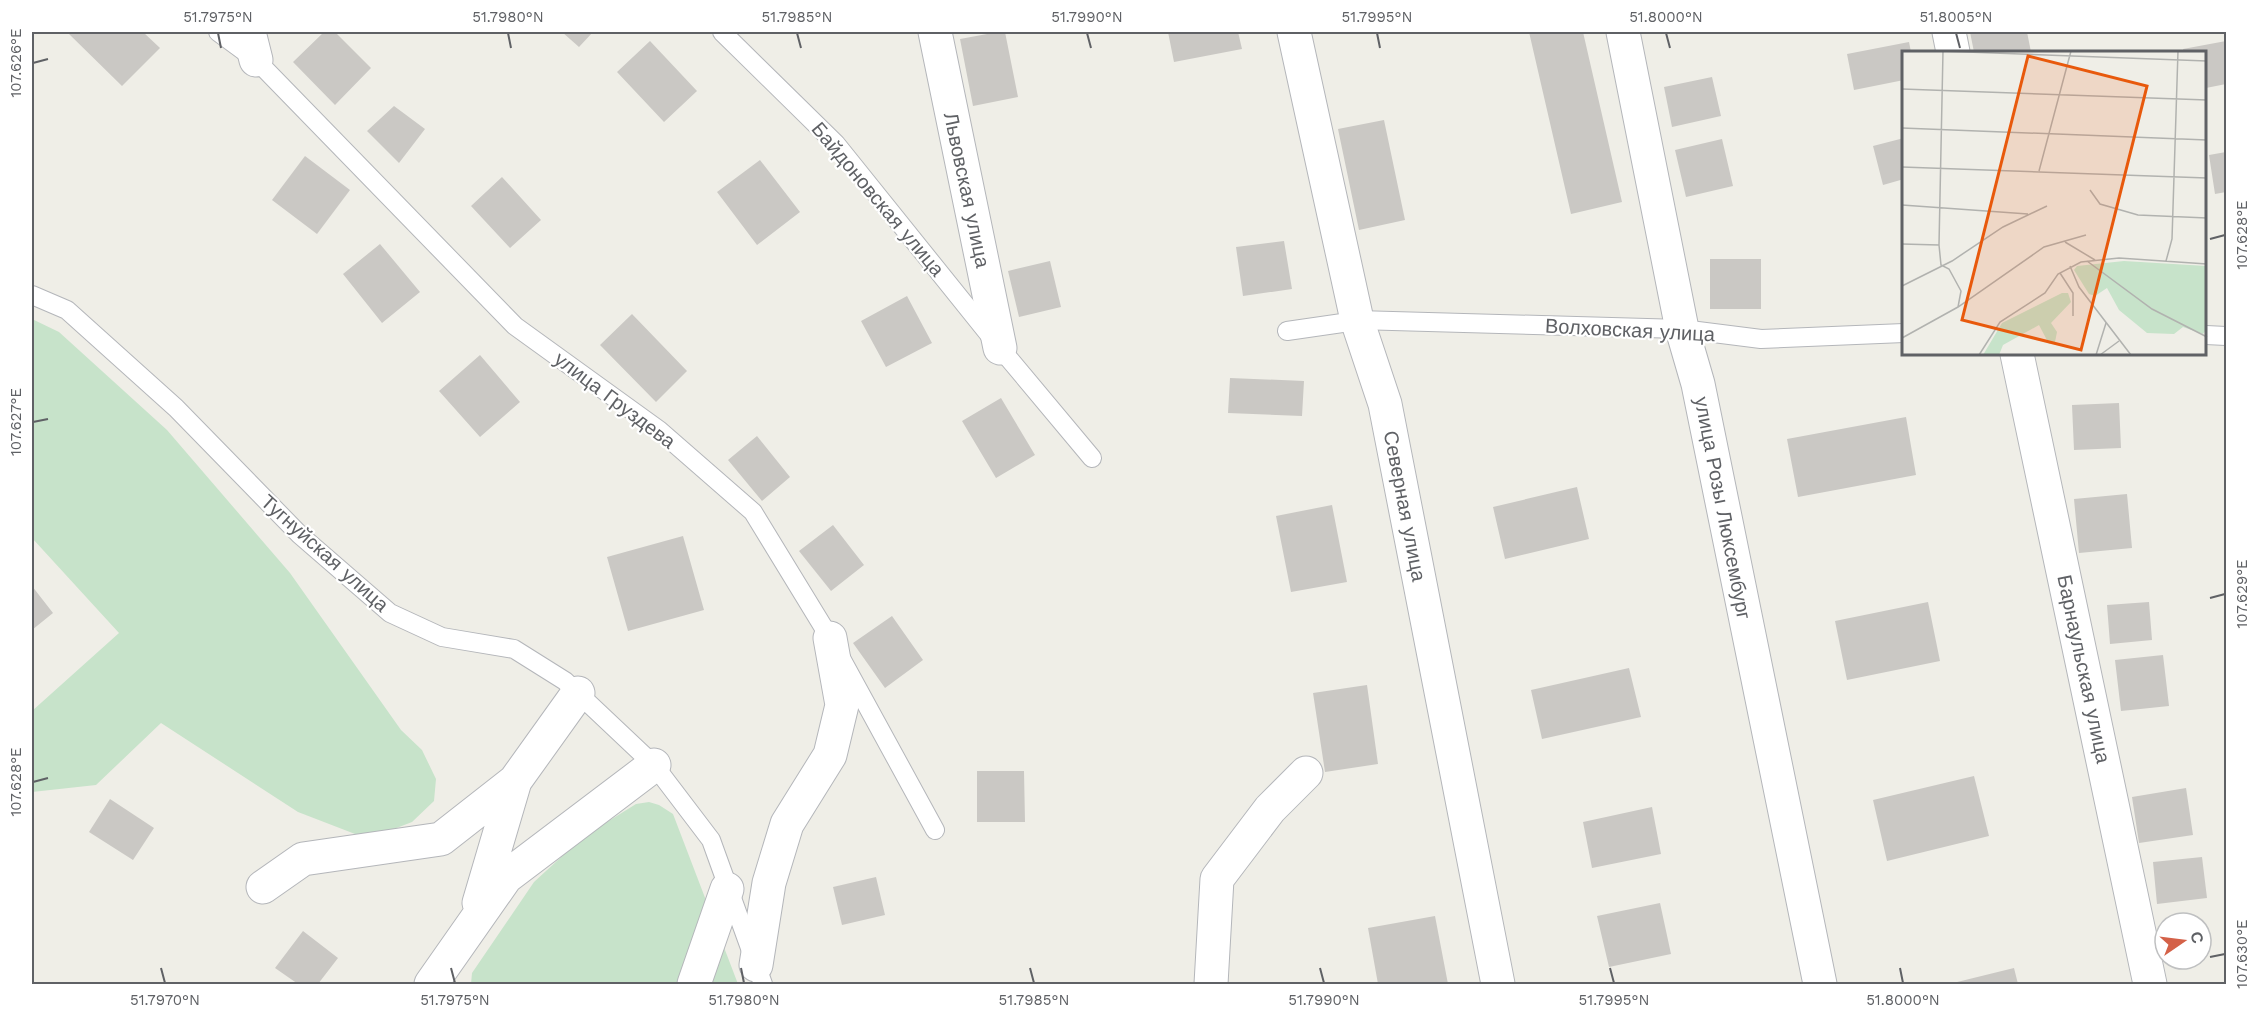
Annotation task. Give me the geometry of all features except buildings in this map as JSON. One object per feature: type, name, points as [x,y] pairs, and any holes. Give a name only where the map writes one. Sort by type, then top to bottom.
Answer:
[{"type":"street","name":"Львовская улица","points":[[935,32],[1000,348]]},
{"type":"street","name":"Северная улица","points":[[1294,32],[1360,320],[1385,404],[1498,984]]},
{"type":"street","name":"улица Розы Люксембург","points":[[1623,32],[1682,329],[1698,384],[1820,984]]},
{"type":"street","points":[[1949,32],[1953,51]]},
{"type":"street","name":"Барнаульская улица","points":[[2017,356],[2150,984]]},
{"type":"street","points":[[760,975],[769,883],[787,824],[830,755],[842,705],[830,638]]},
{"type":"street","points":[[263,886],[303,859],[441,839],[515,781],[578,693]]},
{"type":"street","points":[[431,984],[506,877],[654,765]]},
{"type":"street","points":[[1212,984],[1217,879],[1270,809],[1306,774]]},
{"type":"street","points":[[471,927],[515,781]]},
{"type":"street","points":[[694,984],[727,889]]},
{"type":"lane","name":"улица Груздева","points":[[218,32],[252,46],[514,326],[659,430],[753,512],[830,638],[935,830]]},
{"type":"lane","name":"Байдоновская улица","points":[[722,32],[836,144],[1092,458]]},
{"type":"lane","name":"Тугнуйская улица","points":[[32,295],[67,310],[176,408],[300,535],[390,613],[442,638],[514,649],[565,681],[578,693],[654,765],[711,840],[760,975]]},
{"type":"lane","name":"Волховская улица","points":[[1287,331],[1360,320],[1682,329],[1761,339],[1902,333]]},
{"type":"lane","points":[[2207,335],[2226,336]]},
{"type":"green space","points":[[32,319],[59,332],[167,430],[290,573],[401,730],[422,750],[436,779],[434,801],[412,822],[368,839],[298,812],[161,723],[96,785],[32,792],[32,711],[119,633],[32,538]]},
{"type":"green space","points":[[649,802],[673,814],[738,984],[471,984],[472,973],[534,882],[583,837],[636,804]]}]
